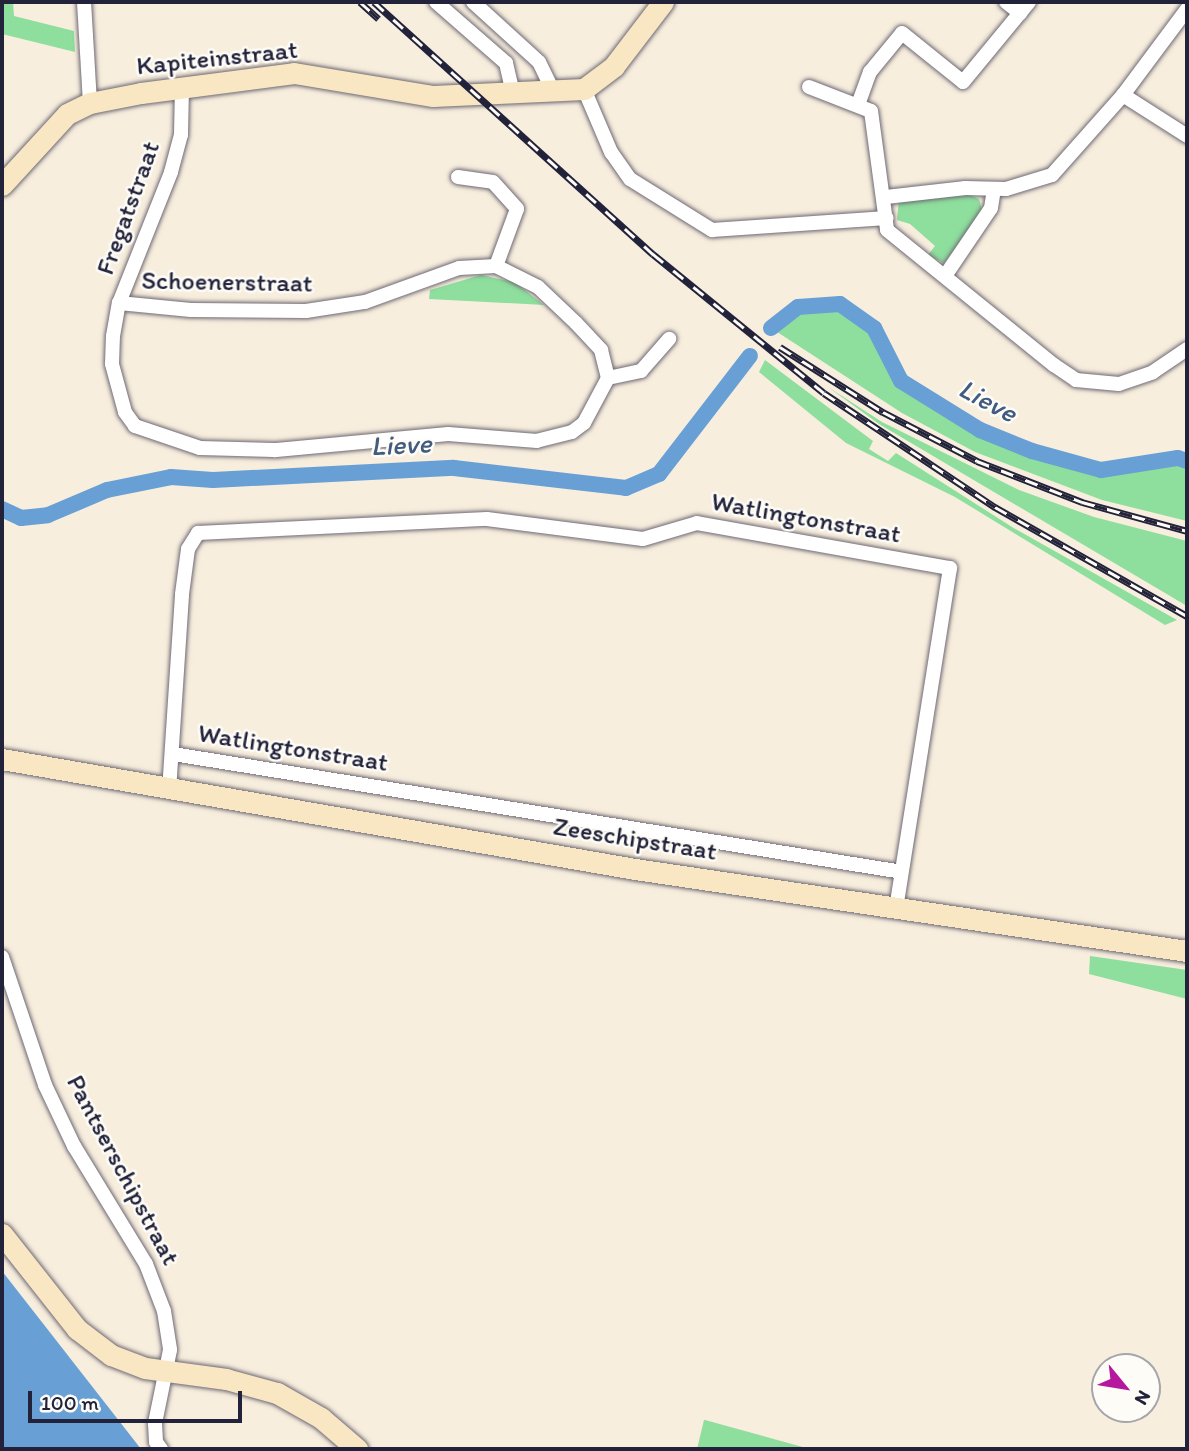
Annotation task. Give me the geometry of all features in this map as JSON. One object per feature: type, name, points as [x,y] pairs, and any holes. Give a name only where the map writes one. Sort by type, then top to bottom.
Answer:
[{"type":"main road","points":[[584,89],[614,66],[663,2]]},
{"type":"main road","name":"Kapiteinstraat","points":[[2,185],[67,114],[90,103],[182,87],[294,74],[433,96],[554,93],[584,89]]},
{"type":"main road","name":"Zeeschipstraat","points":[[2,759],[169,791],[896,908],[1187,951]]},
{"type":"main road","name":"Zeeschipstraat","points":[[2,772],[76,773]]},
{"type":"main road","points":[[2,1234],[77,1329],[95,1345],[128,1363],[166,1368],[277,1393],[321,1418],[357,1449]]},
{"type":"street","points":[[84,2],[90,103]]},
{"type":"street","points":[[436,2],[506,63],[513,94]]},
{"type":"street","points":[[473,2],[539,62],[554,93]]},
{"type":"street","points":[[859,102],[870,72],[902,33],[963,82],[1024,7],[1006,2]]},
{"type":"street","points":[[886,197],[918,191],[994,189],[1052,175],[1123,95],[1187,9]]},
{"type":"street","name":"Fregatstraat","points":[[182,87],[181,135],[171,172],[119,303],[112,364],[125,412],[135,426],[149,434],[200,448],[274,450],[448,434],[546,439],[572,432],[584,423],[608,378]]},
{"type":"street","points":[[809,87],[859,102],[871,111],[877,132],[886,197],[887,230],[1076,380],[1119,384],[1153,372],[1187,350]]},
{"type":"street","points":[[584,89],[600,132],[630,179],[712,230],[887,218]]},
{"type":"street","points":[[1123,95],[1187,136]]},
{"type":"street","points":[[458,177],[493,182],[517,209],[496,266]]},
{"type":"street","points":[[945,276],[991,208],[994,189]]},
{"type":"street","name":"Schoenerstraat","points":[[119,303],[231,311],[324,309],[365,302],[459,268],[496,266],[519,274],[557,306],[601,350],[608,378]]},
{"type":"street","points":[[608,378],[641,371],[669,339]]},
{"type":"street","name":"Watlingtonstraat","points":[[169,791],[182,594],[188,549],[198,533],[487,519],[643,540],[697,523],[950,568],[896,908]]},
{"type":"street","name":"Watlingtonstraat","points":[[173,754],[902,872]]},
{"type":"street","name":"Pantserschipstraat","points":[[2,957],[45,1085],[94,1181],[146,1264],[164,1311],[170,1350],[155,1423],[156,1442],[161,1449]]},
{"type":"green space","points":[[2,2],[13,2],[14,16],[74,31],[75,52],[2,34]]},
{"type":"green space","points":[[970,195],[979,199],[983,213],[944,263],[928,255],[935,246],[910,224],[897,220],[899,199]]},
{"type":"green space","points":[[481,275],[514,282],[544,305],[429,299],[430,290]]},
{"type":"green space","points":[[840,304],[874,328],[901,381],[980,430],[1032,451],[1101,470],[1178,458],[1187,461],[1187,521],[1102,500],[975,452],[902,413],[771,328],[798,307]]},
{"type":"green space","points":[[765,360],[873,441],[869,449],[888,461],[896,453],[1012,527],[1177,620],[1165,625],[955,497],[846,443],[759,372]]},
{"type":"green space","points":[[828,387],[882,422],[1019,490],[1094,517],[1187,541],[1187,606],[879,424]]},
{"type":"green space","points":[[1090,956],[1187,970],[1187,999],[1089,974]]},
{"type":"green space","points":[[705,1420],[810,1449],[697,1449]]},
{"type":"water","points":[[2,1271],[141,1449],[2,1449]]},
{"type":"waterway","name":"Lieve","points":[[771,328],[798,307],[840,304],[874,328],[901,381],[980,430],[1032,451],[1101,470],[1178,458],[1187,461]]},
{"type":"waterway","name":"Lieve","points":[[2,509],[21,518],[48,515],[107,490],[171,477],[213,480],[454,468],[626,488],[659,474],[750,356]]},
{"type":"railway","points":[[360,2],[379,19]]},
{"type":"railway","points":[[374,2],[653,254],[824,393],[995,507],[1187,616]]},
{"type":"railway","points":[[780,347],[883,412],[977,461],[1082,502],[1187,531]]}]
